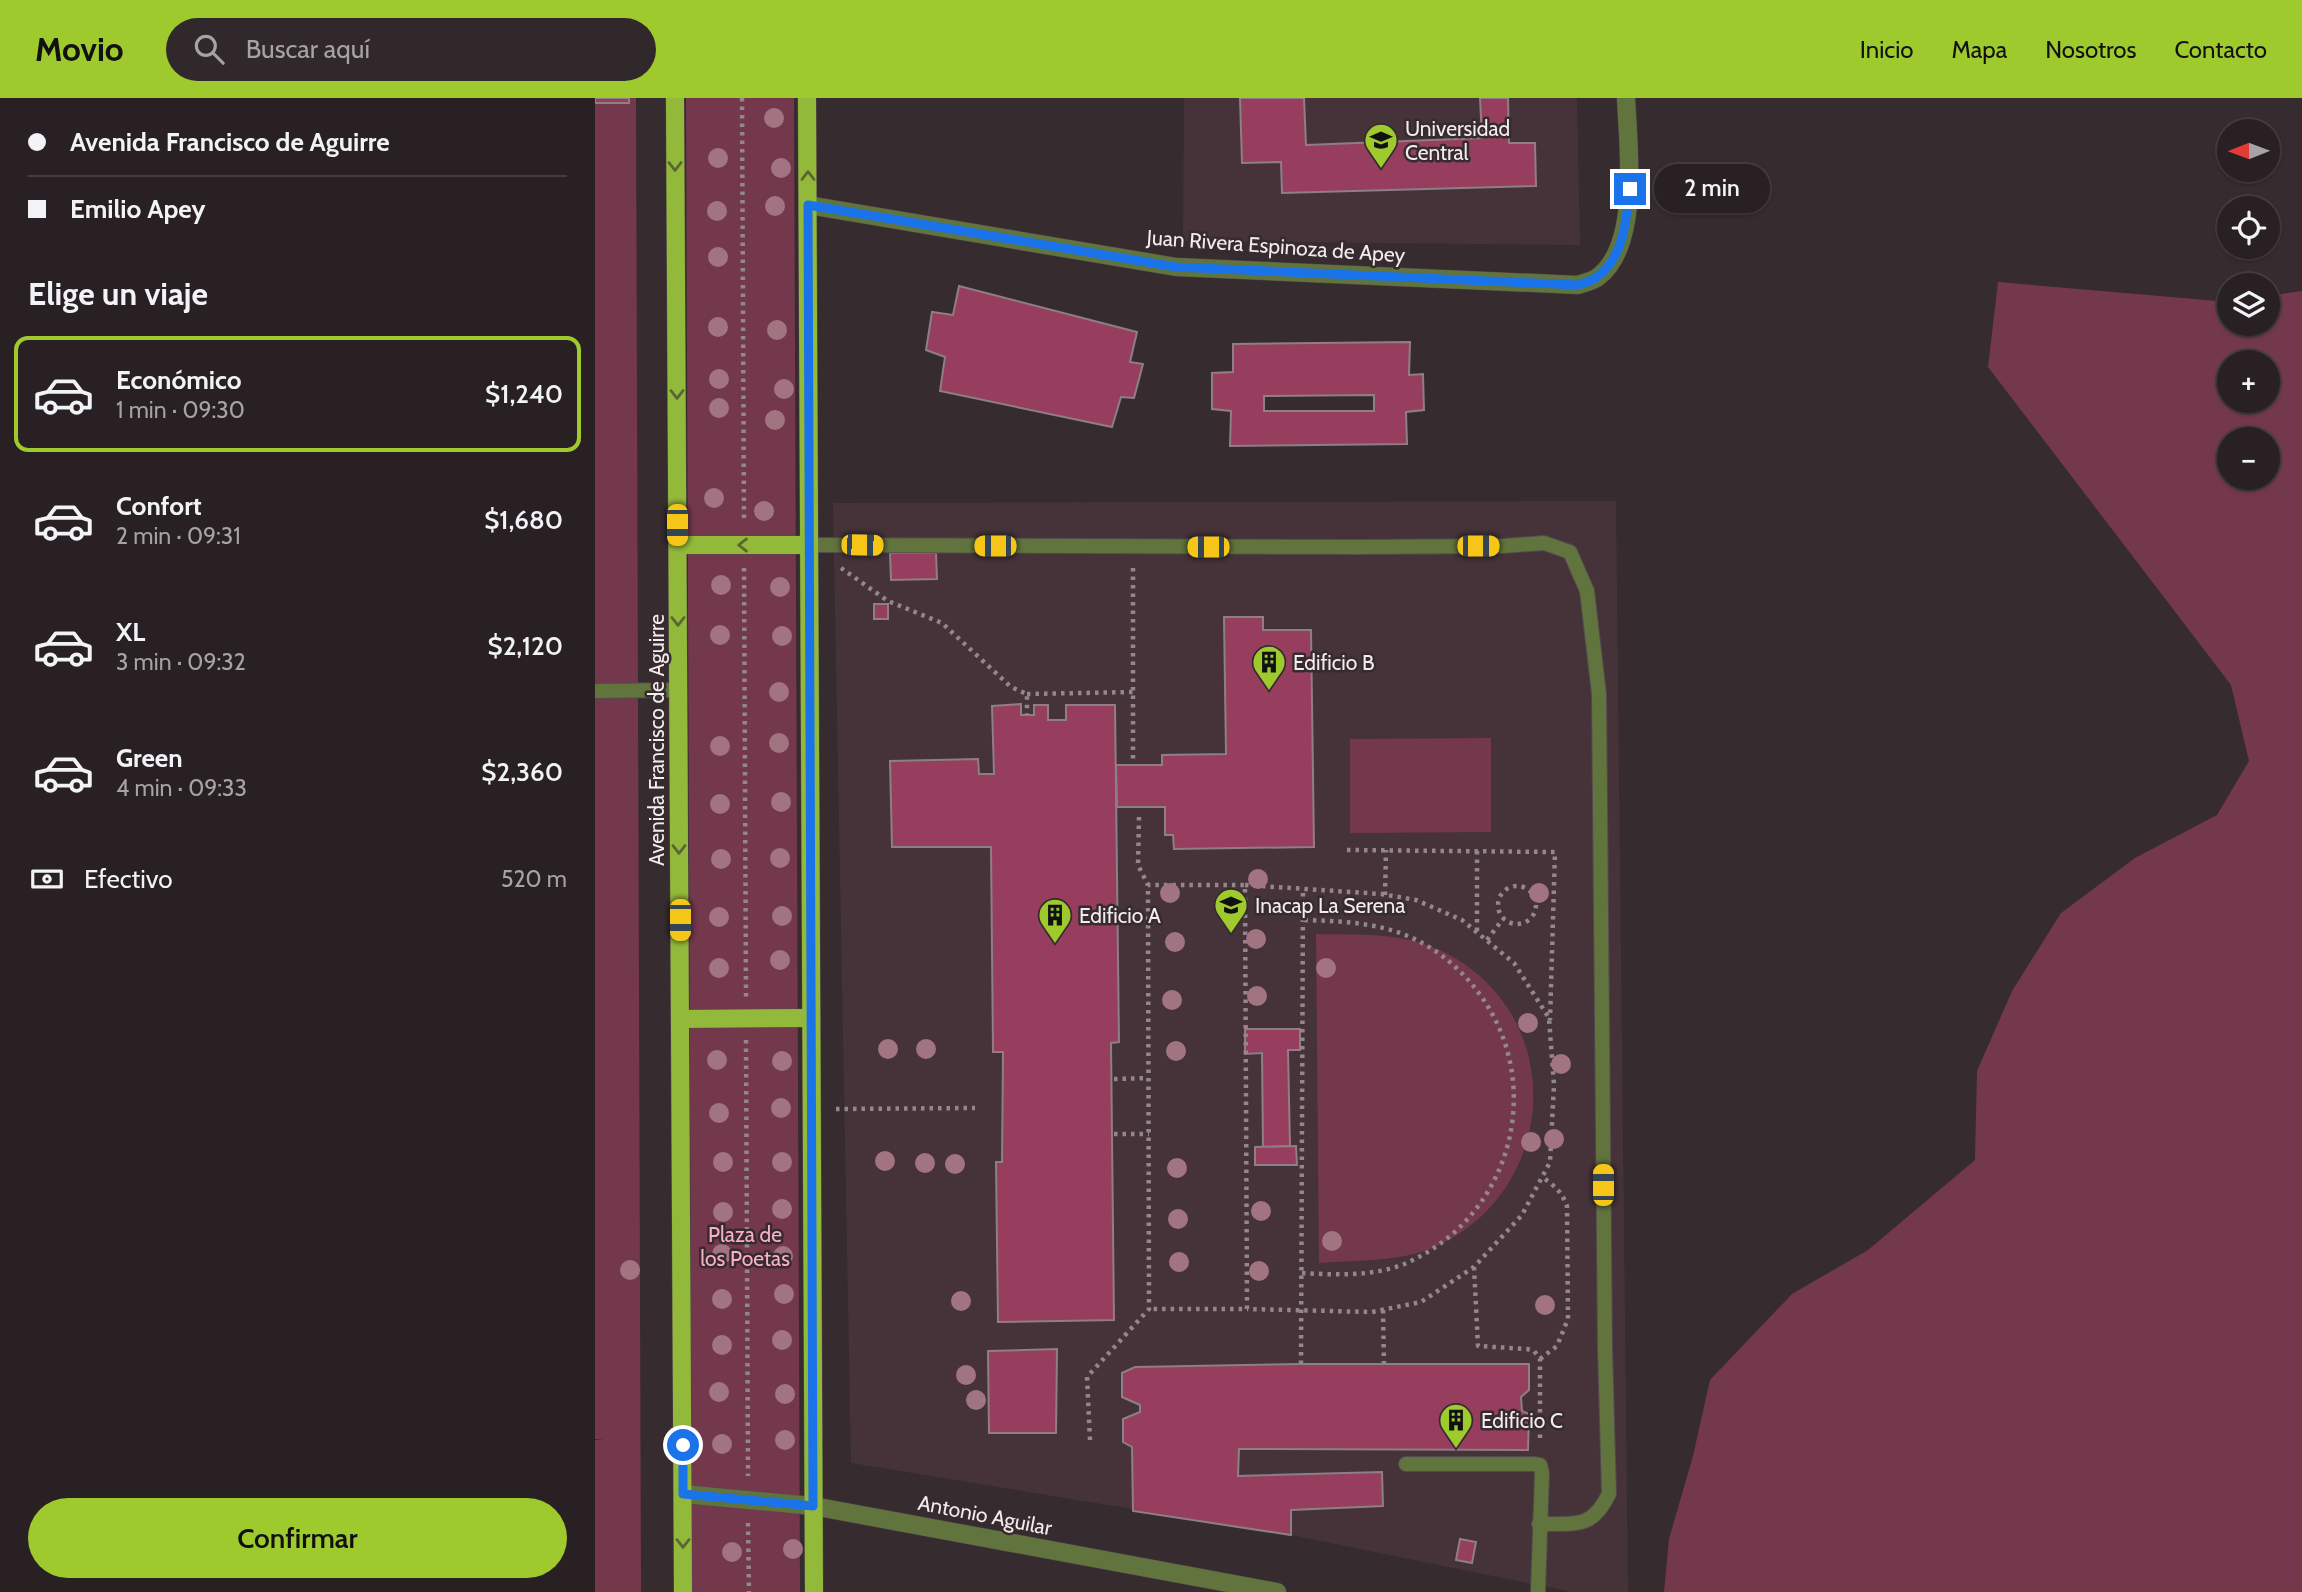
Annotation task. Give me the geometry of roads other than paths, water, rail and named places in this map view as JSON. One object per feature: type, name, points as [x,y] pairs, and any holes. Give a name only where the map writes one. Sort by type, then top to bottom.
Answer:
[{"type":"main road","name":"Avenida Francisco de Aguirre","points":[[675,98],[683,1592]]},
{"type":"main road","points":[[807,98],[814,1592]]},
{"type":"main road","points":[[678,545],[809,545]]},
{"type":"main road","points":[[680,1019],[811,1018]]},
{"type":"street","name":"Juan Rivera Espinoza de Apey","points":[[808,205],[1176,267],[1578,285],[1598,277],[1613,260],[1624,230],[1630,189],[1626,98]]},
{"type":"street","name":"Antonio Aguilar","points":[[683,1494],[813,1506],[1274,1592]]},
{"type":"lane","points":[[809,545],[1503,546],[1544,543],[1570,552],[1587,591],[1599,694],[1609,1494],[1601,1510],[1590,1520],[1582,1523],[1539,1524]]},
{"type":"lane","points":[[595,691],[679,690]]},
{"type":"lane","points":[[1406,1464],[1539,1465],[1542,1473],[1538,1592]]},
{"type":"place","name":"Universidad Central","points":[[1381,170]]},
{"type":"place","name":"Edificio B","points":[[1269,692]]},
{"type":"place","name":"Inacap La Serena","points":[[1231,935]]},
{"type":"place","name":"Edificio A","points":[[1055,945]]},
{"type":"place","name":"Edificio C","points":[[1456,1450]]},
{"type":"park label","name":"Plaza de los Poetas","points":[[745,1246]]}]
